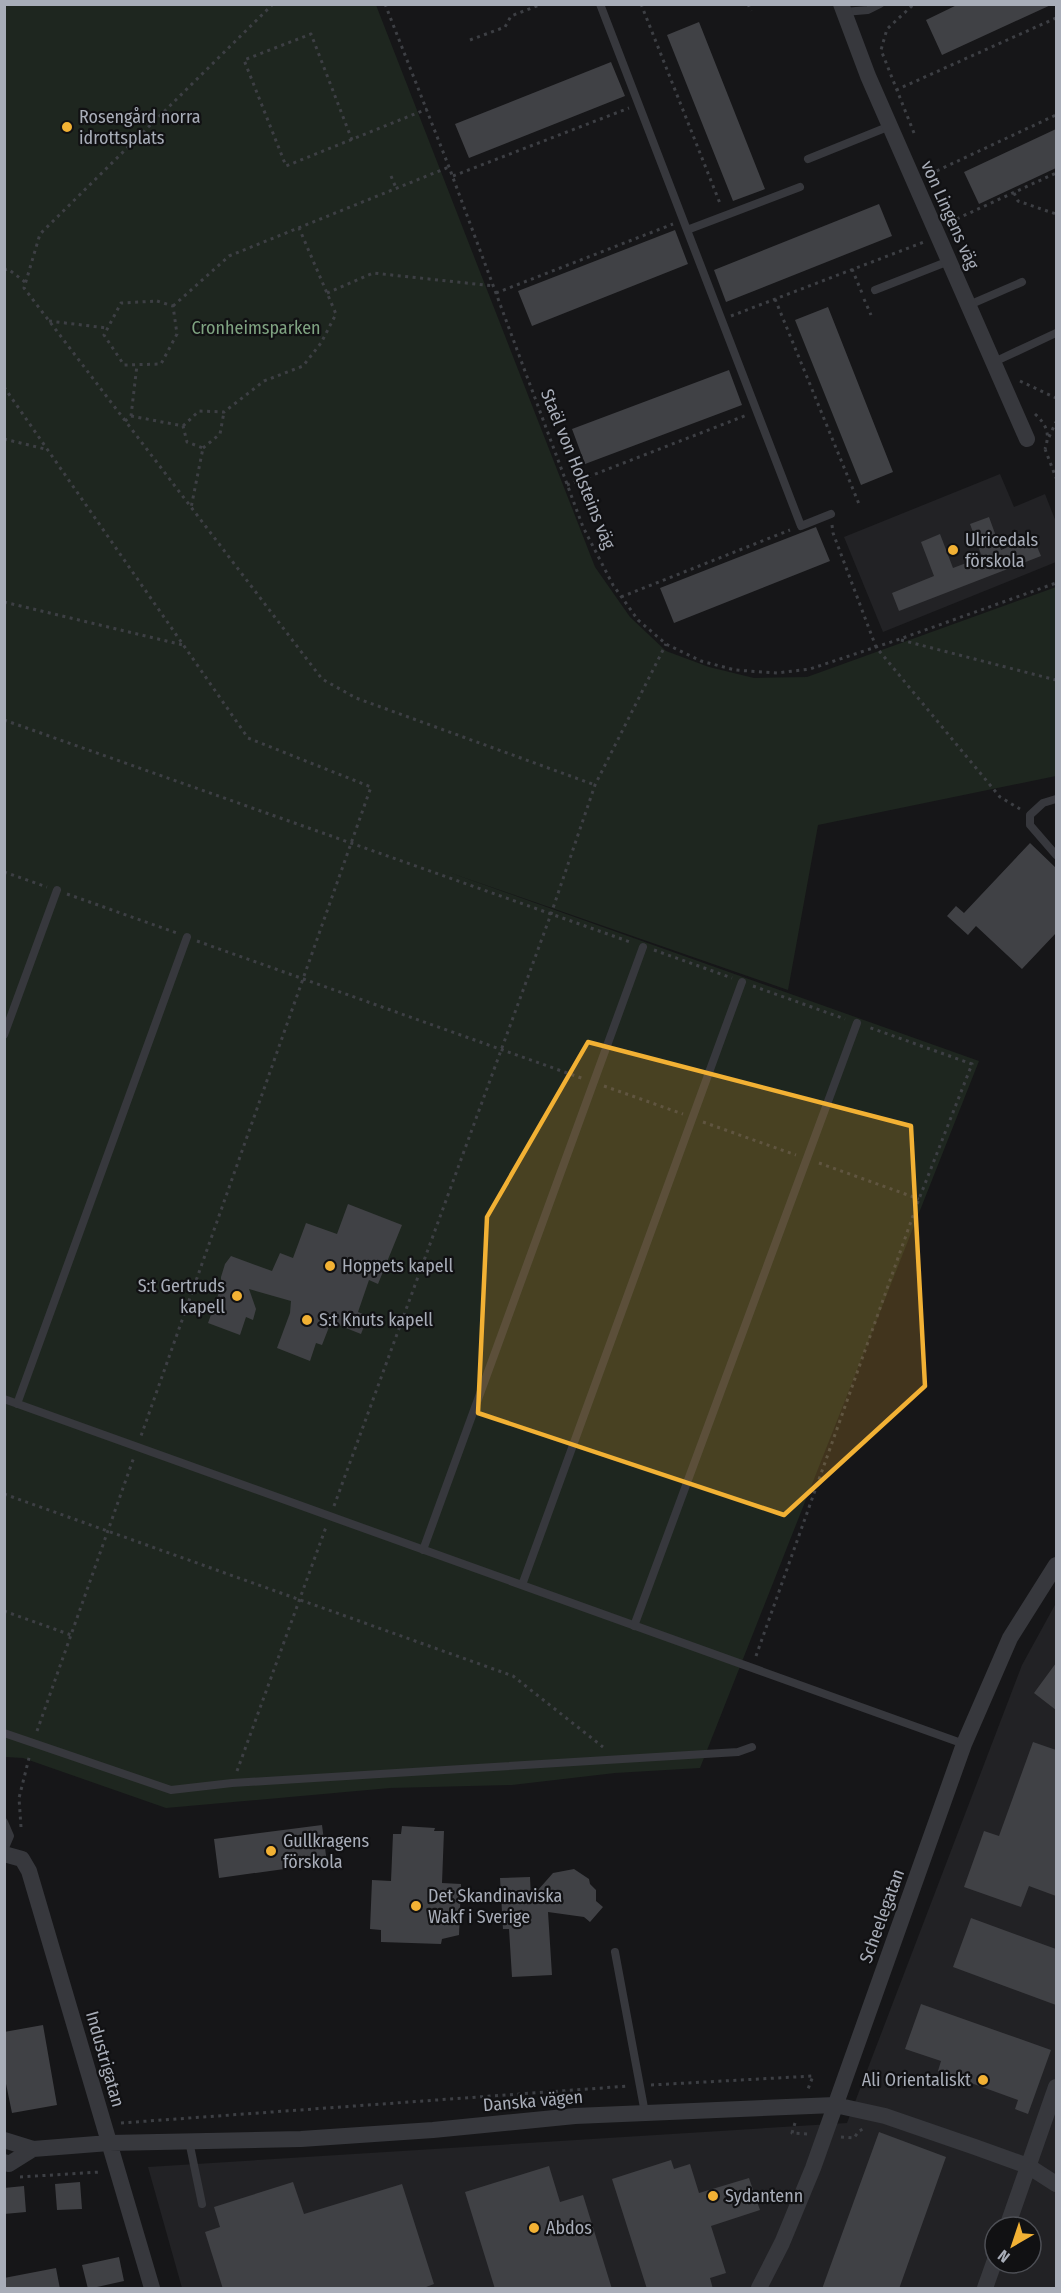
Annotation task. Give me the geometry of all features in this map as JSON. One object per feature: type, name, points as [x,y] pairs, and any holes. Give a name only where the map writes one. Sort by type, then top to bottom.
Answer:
[{"type":"street","name":"von Lingens väg","points":[[843,8],[890,126],[1027,439]]},
{"type":"street","name":"Scheelegatan","points":[[759,2289],[782,2243],[813,2168],[964,1744],[1010,1638],[1056,1565]]},
{"type":"street","name":"Industrigatan","points":[[4,1852],[22,1859],[29,1871],[152,2289]]},
{"type":"street","points":[[1011,2215],[1056,2087]]},
{"type":"street","name":"Danska vägen","points":[[4,2140],[33,2149],[109,2143],[301,2139],[433,2130],[574,2116],[835,2105],[885,2116],[1028,2166],[1056,2184]]},
{"type":"street","name":"Danska vägen","points":[[4,2162],[9,2164],[33,2149]]},
{"type":"lane","points":[[600,4],[801,526],[831,514]]},
{"type":"lane","points":[[843,8],[868,10],[880,4]]},
{"type":"lane","points":[[808,159],[890,126]]},
{"type":"lane","points":[[687,230],[800,187]]},
{"type":"lane","points":[[875,290],[949,261]]},
{"type":"lane","points":[[969,305],[1022,282]]},
{"type":"lane","points":[[994,362],[1056,333]]},
{"type":"lane","points":[[1056,799],[1043,803],[1030,815],[1030,825],[1056,855]]},
{"type":"lane","points":[[4,1035],[57,890]]},
{"type":"lane","points":[[17,1404],[187,937]]},
{"type":"lane","points":[[423,1550],[643,946]]},
{"type":"lane","points":[[522,1585],[742,982]]},
{"type":"lane","points":[[634,1626],[857,1023]]},
{"type":"lane","points":[[4,1399],[964,1744]]},
{"type":"lane","points":[[4,1733],[171,1790],[232,1783],[738,1752],[752,1747]]},
{"type":"lane","points":[[4,1822],[10,1836],[4,1852]]},
{"type":"lane","points":[[615,1952],[645,2114]]},
{"type":"lane","points":[[189,2141],[202,2204]]},
{"type":"path","points":[[273,4],[40,234],[24,288],[322,679],[356,698],[595,785]]},
{"type":"path","name":"Staël von Holsteins väg","points":[[386,4],[583,527],[613,585],[638,620],[666,644],[701,661],[735,670],[777,674],[810,669],[1056,583]]},
{"type":"path","points":[[470,40],[506,27],[511,16],[543,4]]},
{"type":"path","points":[[641,4],[725,216]]},
{"type":"path","points":[[748,4],[751,11]]},
{"type":"path","points":[[914,4],[887,29],[881,50],[917,142]]},
{"type":"path","points":[[896,90],[1056,18]]},
{"type":"path","points":[[352,140],[311,34],[244,60],[286,166],[352,140],[427,110]]},
{"type":"path","points":[[452,176],[639,104]]},
{"type":"path","points":[[934,183],[930,174],[1056,115]]},
{"type":"path","points":[[173,306],[229,256],[449,167]]},
{"type":"path","points":[[946,212],[950,222],[1056,173]]},
{"type":"path","points":[[391,176],[396,189]]},
{"type":"path","points":[[1014,193],[1018,201],[1056,214]]},
{"type":"path","points":[[496,293],[683,220]]},
{"type":"path","points":[[183,426],[199,411],[224,412],[264,381],[303,366],[321,343],[336,314],[298,228]]},
{"type":"path","points":[[722,320],[926,241]]},
{"type":"path","points":[[4,270],[8,269],[26,282]]},
{"type":"path","points":[[327,293],[373,273],[494,286]]},
{"type":"path","points":[[775,299],[859,504]]},
{"type":"path","points":[[158,301],[173,306],[177,334],[161,364],[123,365],[104,335],[121,303],[158,301]]},
{"type":"path","points":[[49,321],[107,328]]},
{"type":"path","points":[[125,421],[131,416],[137,365]]},
{"type":"path","points":[[1020,388],[1015,378],[1056,398]]},
{"type":"path","points":[[4,387],[248,738],[371,787],[33,1744],[19,1798],[21,1830]]},
{"type":"path","points":[[567,485],[757,411]]},
{"type":"path","points":[[1031,411],[1045,424],[1049,437]]},
{"type":"path","points":[[191,508],[203,448],[220,434],[224,412]]},
{"type":"path","points":[[131,416],[183,426]]},
{"type":"path","points":[[1056,422],[1045,449],[1056,478]]},
{"type":"path","points":[[183,426],[187,442],[203,448]]},
{"type":"path","points":[[4,439],[47,449]]},
{"type":"path","points":[[1027,439],[1045,449]]},
{"type":"path","points":[[831,514],[833,533],[876,647],[1000,797],[1030,815]]},
{"type":"path","points":[[621,597],[801,526]]},
{"type":"path","points":[[4,602],[185,646]]},
{"type":"path","points":[[900,639],[1056,680]]},
{"type":"path","points":[[232,1783],[551,914],[595,785],[666,644]]},
{"type":"path","points":[[4,720],[972,1064],[919,1199],[751,1668]]},
{"type":"path","points":[[4,872],[919,1199]]},
{"type":"path","points":[[4,1494],[513,1676],[619,1760]]},
{"type":"path","points":[[4,1611],[71,1635]]},
{"type":"path","points":[[16,2177],[117,2170]]},
{"type":"highlighted area","points":[[588,1042],[911,1126],[925,1386],[784,1515],[478,1413],[487,1217]]},
{"type":"shaded area","name":"Ulricedals förskola","points":[[1000,474],[1014,507],[1045,494],[1056,522],[1056,562],[883,632],[844,537]]},
{"type":"shaded area","points":[[1056,1603],[1056,2288],[182,2288],[148,2167],[847,2123],[1022,1665]]},
{"type":"green space","name":"Cronheimsparken","points":[[4,5],[376,5],[595,567],[630,617],[666,651],[709,667],[754,678],[807,677],[1056,587],[1056,776],[818,825],[788,990],[448,872],[979,1061],[700,1768],[615,1773],[512,1785],[390,1788],[166,1808],[23,1758],[5,1757]]},
{"type":"building","points":[[959,4],[1053,4],[942,55],[926,20]]},
{"type":"building","points":[[699,22],[765,189],[733,201],[667,35]]},
{"type":"building","points":[[611,62],[625,96],[469,158],[455,124]]},
{"type":"building","points":[[1056,129],[1056,168],[979,204],[964,172]]},
{"type":"building","points":[[879,204],[892,236],[726,302],[714,270]]},
{"type":"building","points":[[675,230],[688,264],[532,326],[518,291]]},
{"type":"building","points":[[828,307],[893,472],[861,485],[795,320]]},
{"type":"building","points":[[729,370],[742,405],[585,464],[572,429]]},
{"type":"building","points":[[989,517],[1001,550],[1033,537],[1041,556],[899,611],[892,593],[934,576],[921,542],[940,534],[953,568],[982,557],[970,524]]},
{"type":"building","points":[[816,527],[830,561],[674,623],[660,588]]},
{"type":"building","points":[[1030,843],[1056,868],[1056,933],[1022,969],[976,926],[968,935],[947,916],[956,906],[964,913]]},
{"type":"building","points":[[348,1204],[402,1225],[378,1284],[369,1280],[358,1312],[368,1316],[361,1334],[331,1322],[322,1345],[316,1343],[310,1361],[277,1348],[290,1313],[291,1301],[249,1289],[256,1309],[253,1320],[246,1317],[240,1335],[208,1323],[221,1287],[225,1264],[231,1256],[272,1271],[280,1253],[293,1258],[306,1223],[337,1234]]},
{"type":"building","points":[[1056,1663],[1056,1710],[1034,1693]]},
{"type":"building","points":[[1033,1742],[1056,1750],[1056,1896],[1029,1886],[1021,1907],[964,1887],[984,1831],[999,1836]]},
{"type":"building","name":"Gullkragens förskola","points":[[322,1825],[327,1863],[219,1878],[214,1839]]},
{"type":"building","name":"Det Skandinaviska Wakf i Sverige","points":[[402,1826],[435,1828],[434,1831],[444,1831],[442,1883],[461,1884],[459,1935],[442,1939],[441,1944],[381,1942],[381,1930],[370,1929],[372,1880],[391,1881],[393,1834],[401,1834]]},
{"type":"building","points":[[574,1869],[589,1879],[590,1884],[596,1890],[596,1901],[603,1907],[590,1922],[584,1917],[548,1912],[552,1975],[512,1977],[509,1929],[503,1929],[500,1878],[530,1877],[531,1898],[553,1873]]},
{"type":"building","points":[[971,1918],[1056,1949],[1056,2005],[953,1967]]},
{"type":"building","points":[[921,2004],[1051,2050],[1028,2114],[1015,2109],[1018,2100],[938,2071],[941,2061],[905,2049]]},
{"type":"building","points":[[43,2025],[57,2105],[12,2113],[4,2074],[4,2032]]},
{"type":"building","points":[[879,2132],[946,2157],[899,2289],[822,2289]]},
{"type":"building","points":[[671,2160],[674,2169],[690,2164],[699,2193],[749,2178],[760,2210],[711,2226],[726,2273],[710,2278],[713,2289],[647,2289],[612,2179]]},
{"type":"building","name":"Abdos","points":[[549,2166],[560,2202],[583,2195],[612,2289],[495,2289],[465,2192]]},
{"type":"building","points":[[80,2182],[82,2209],[57,2210],[55,2184]]},
{"type":"building","points":[[293,2182],[304,2214],[402,2184],[434,2284],[421,2289],[223,2289],[205,2232],[220,2227],[214,2207]]},
{"type":"building","points":[[24,2186],[26,2212],[4,2214],[4,2188]]},
{"type":"building","points":[[119,2257],[124,2281],[88,2289],[82,2265]]},
{"type":"building","points":[[56,2268],[60,2289],[4,2289],[4,2278]]},
{"type":"place","name":"Rosengård norra idrottsplats","points":[[67,127]]},
{"type":"place","name":"Ulricedals förskola","points":[[953,550]]},
{"type":"place","name":"Hoppets kapell","points":[[330,1266]]},
{"type":"place","name":"S:t Gertruds kapell","points":[[237,1296]]},
{"type":"place","name":"S:t Knuts kapell","points":[[307,1320]]},
{"type":"place","name":"Gullkragens förskola","points":[[271,1851]]},
{"type":"place","name":"Det Skandinaviska Wakf i Sverige","points":[[416,1906]]},
{"type":"place","name":"Ali Orientaliskt","points":[[983,2080]]},
{"type":"place","name":"Sydantenn","points":[[713,2196]]},
{"type":"place","name":"Abdos","points":[[534,2228]]}]
